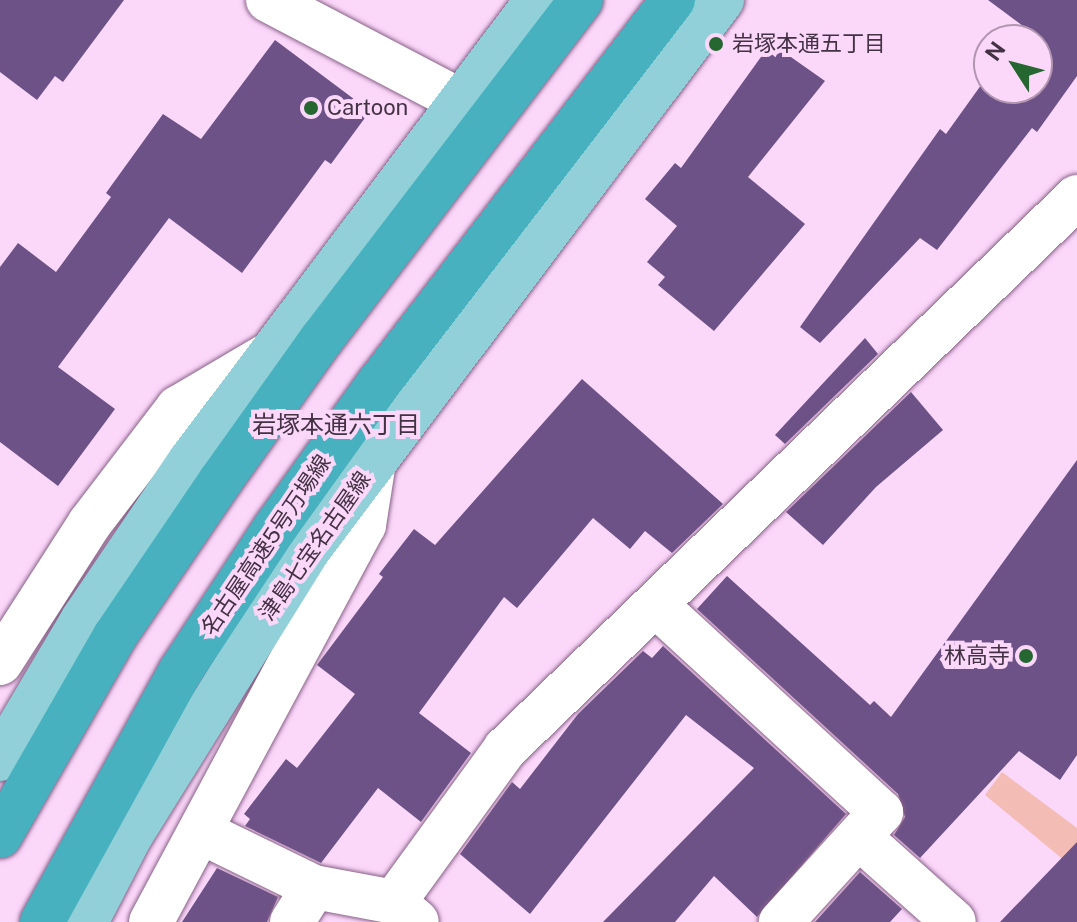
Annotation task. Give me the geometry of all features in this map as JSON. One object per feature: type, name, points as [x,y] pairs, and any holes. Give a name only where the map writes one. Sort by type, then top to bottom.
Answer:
[{"type":"highway","points":[[0,836],[115,636],[221,480],[321,340],[581,0]]},
{"type":"highway","name":"名古屋高速5号万場線","points":[[42,922],[180,672],[275,528],[379,383],[673,0]]},
{"type":"main road","points":[[0,759],[83,619],[190,461],[537,0]]},
{"type":"main road","name":"津島七宝名古屋線","points":[[86,922],[171,768],[307,552],[722,0]]},
{"type":"street","points":[[268,0],[460,101]]},
{"type":"street","points":[[201,832],[303,904],[405,912],[505,749],[658,607],[1077,197]]},
{"type":"street","points":[[0,663],[90,523],[178,408],[268,355]]},
{"type":"street","points":[[151,922],[364,525],[374,461]]},
{"type":"street","points":[[658,607],[881,812],[781,922]]},
{"type":"street","points":[[859,837],[954,922]]},
{"type":"shaded area","points":[[1002,772],[1077,828],[1077,871],[985,795]]},
{"type":"building","points":[[0,0],[124,0],[63,82],[55,76],[37,100],[0,72]]},
{"type":"building","points":[[988,0],[1077,0],[1077,76],[1037,132],[1032,128],[937,250],[920,238],[820,343],[800,327],[940,129],[946,134],[973,96],[973,104],[1053,104],[1053,24],[1020,24]]},
{"type":"building","points":[[275,40],[370,111],[331,164],[325,160],[242,273],[169,218],[58,367],[115,409],[58,486],[0,442],[0,267],[18,243],[56,272],[111,197],[106,193],[163,114],[201,139]]},
{"type":"building","points":[[771,43],[825,81],[748,177],[805,224],[714,331],[658,285],[665,277],[647,262],[677,226],[645,199],[675,163],[681,168]]},
{"type":"building","points":[[865,338],[878,354],[785,444],[775,435]]},
{"type":"building","points":[[582,379],[723,504],[672,553],[645,531],[630,549],[593,518],[517,608],[504,597],[419,713],[471,753],[421,822],[378,788],[321,863],[245,826],[250,819],[244,814],[286,759],[297,768],[355,694],[317,665],[383,577],[379,574],[414,529],[435,545]]},
{"type":"building","points":[[911,392],[943,430],[876,487],[823,545],[786,512]]},
{"type":"building","points":[[1077,460],[1077,755],[1060,780],[1019,751],[920,858],[894,835],[905,817],[898,794],[697,609],[727,576],[870,705],[874,701],[891,717]]},
{"type":"building","points":[[663,646],[846,814],[757,917],[714,876],[675,922],[603,922],[754,768],[686,715],[530,914],[460,854],[512,782],[520,789],[578,714],[643,651],[652,658]]},
{"type":"building","points":[[1077,842],[1077,922],[1000,922]]},
{"type":"building","points":[[217,868],[278,897],[267,922],[182,922]]},
{"type":"building","points":[[860,872],[902,909],[890,922],[815,922]]},
{"type":"place","name":"岩塚本通五丁目","points":[[716,44]]},
{"type":"place","name":"Cartoon","points":[[311,108]]},
{"type":"place","name":"林高寺","points":[[1026,656]]},
{"type":"district","name":"岩塚本通六丁目","points":[[336,425]]}]
